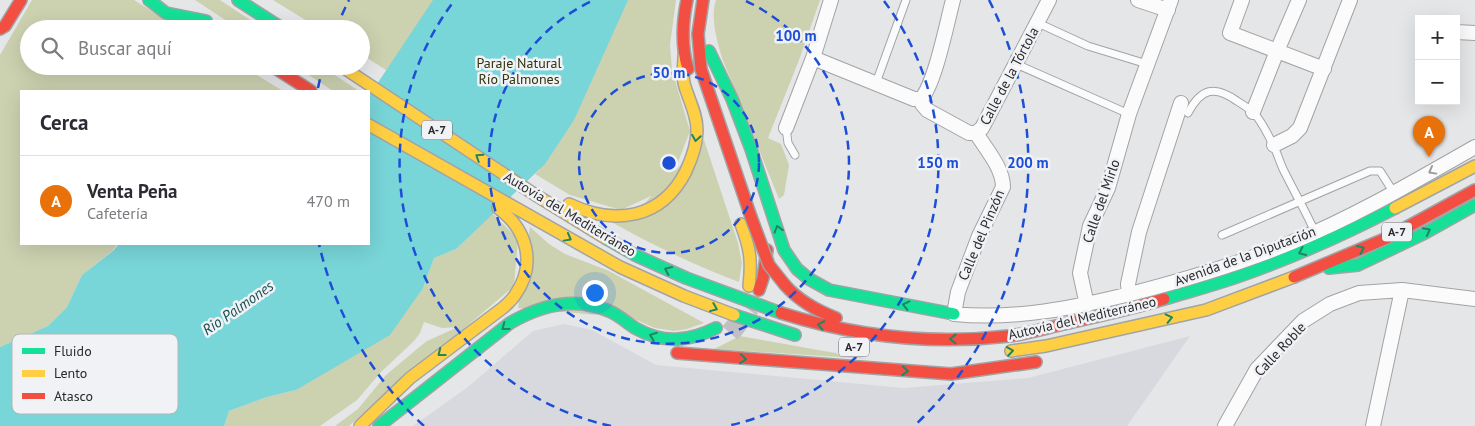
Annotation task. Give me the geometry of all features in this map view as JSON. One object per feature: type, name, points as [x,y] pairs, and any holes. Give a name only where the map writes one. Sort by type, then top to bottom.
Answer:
[{"type":"main road","points":[[0,39],[4,33],[2,27],[21,0]]},
{"type":"main road","points":[[148,0],[166,13],[201,20]]},
{"type":"main road","points":[[238,0],[269,20]]},
{"type":"main road","points":[[687,0],[683,21],[682,46],[709,130]]},
{"type":"main road","points":[[703,0],[699,22],[698,55],[701,69],[769,265],[784,285],[799,299],[821,312],[860,324],[890,328],[904,338]]},
{"type":"main road","points":[[710,0],[707,20],[709,51],[764,214],[768,239],[767,254],[754,288],[750,248],[734,203]]},
{"type":"main road","points":[[184,5],[205,20]]},
{"type":"main road","points":[[709,51],[744,128],[790,264],[815,284],[829,290],[954,314]]},
{"type":"main road","points":[[534,194],[553,195],[576,208],[606,217],[631,215],[654,208],[674,190],[690,163],[697,134],[696,120],[683,80],[684,56]]},
{"type":"main road","points":[[286,75],[309,90]]},
{"type":"main road","name":"Autovía del Mediterráneo","points":[[355,75],[534,194],[635,254],[724,294],[772,311],[812,323],[904,338],[957,339],[1010,336],[1138,307],[1222,282],[1289,258],[1347,233],[1475,166]]},
{"type":"main road","name":"Autovía del Mediterráneo","points":[[370,126],[430,161],[656,284],[753,324],[809,338]]},
{"type":"main road","points":[[360,426],[410,378],[504,307],[516,294],[525,276],[528,257],[525,238],[516,223],[505,212],[455,183],[430,161]]},
{"type":"main road","name":"Autovía del Mediterráneo","points":[[999,353],[1046,346],[1206,310],[1317,269],[1387,238],[1475,190]]},
{"type":"main road","points":[[1317,269],[1358,265],[1425,233],[1475,205]]},
{"type":"main road","points":[[379,426],[510,323],[538,308],[562,303],[589,304],[613,313],[637,329],[669,340],[688,340],[719,332],[700,348],[673,352],[951,374],[1044,360]]},
{"type":"main road","points":[[1166,331],[1191,323],[1206,310]]},
{"type":"main road","points":[[396,426],[424,401],[516,331],[530,322],[556,314],[598,320],[654,348]]},
{"type":"street","points":[[786,128],[813,58],[831,0]]},
{"type":"street","points":[[921,99],[926,93],[934,74],[953,0]]},
{"type":"street","name":"Calle de la Tórtola","points":[[813,58],[914,99],[921,99],[926,110],[969,133],[976,133],[982,128],[1049,0]]},
{"type":"street","points":[[1138,0],[1170,5]]},
{"type":"street","points":[[1242,0],[1230,33],[1324,69]]},
{"type":"street","points":[[1253,112],[1300,0]]},
{"type":"street","points":[[1274,145],[1292,136],[1300,128],[1350,0]]},
{"type":"street","name":"Calle del Mirlo","points":[[1087,305],[1080,273],[1090,226],[1108,188],[1129,114],[1170,5]]},
{"type":"street","points":[[1460,32],[1475,33]]},
{"type":"street","points":[[1129,294],[1128,284],[1139,232],[1184,108]]},
{"type":"street","name":"Calle del Pinzón","points":[[954,314],[958,292],[978,236],[1002,187],[1003,179],[976,133]]},
{"type":"street","name":"Avenida de la Diputación","points":[[1087,305],[1226,266],[1315,232],[1394,194],[1475,148]]},
{"type":"street","points":[[1373,426],[1402,290]]},
{"type":"street","name":"Calle Roble","points":[[1225,426],[1257,369],[1303,321],[1330,304],[1359,293],[1402,290],[1475,299]]},
{"type":"street","points":[[954,314],[982,317],[1012,316],[1087,305]]},
{"type":"lane","points":[[876,83],[906,0]]},
{"type":"lane","points":[[1038,23],[1088,46],[1147,64]]},
{"type":"lane","points":[[1016,64],[1129,114]]},
{"type":"lane","points":[[1184,108],[1201,95],[1218,90],[1253,112],[1274,145],[1284,172],[1315,232]]},
{"type":"lane","points":[[786,128],[788,143],[795,155]]},
{"type":"lane","points":[[1222,235],[1370,171],[1380,171],[1394,194]]},
{"type":"shaded area","points":[[564,324],[592,330],[656,365],[904,388],[1028,378],[1190,336],[1127,426],[413,426],[468,387],[533,331]]},
{"type":"green space","points":[[32,0],[134,0],[166,20],[20,20]]},
{"type":"green space","points":[[195,0],[220,0],[250,20],[225,20]]},
{"type":"green space","name":"Paraje Natural Río Palmones","points":[[273,0],[676,0],[670,45],[672,70],[690,131],[668,188],[621,210],[570,195],[535,174],[540,169],[370,60],[370,20],[305,20]]},
{"type":"green space","points":[[716,0],[820,0],[799,60],[768,138],[781,144],[789,165],[784,195],[779,199],[722,58],[714,22]]},
{"type":"green space","points":[[20,21],[20,75],[257,75],[281,90],[20,90],[20,245],[117,245],[82,275],[67,307],[48,326],[30,334],[12,334],[12,342],[0,347],[0,55]]},
{"type":"green space","points":[[309,75],[335,75],[357,90],[331,90]]},
{"type":"green space","points":[[704,140],[738,243],[742,263],[739,282],[672,254],[608,220],[627,222]]},
{"type":"green space","points":[[492,213],[518,239],[514,286],[349,426],[335,426],[358,409],[386,375],[417,349],[427,341],[458,327],[442,328],[424,322],[420,333],[414,341],[381,372],[357,400],[320,426],[224,426],[229,411],[267,397],[296,390],[423,288],[434,258],[456,249]]},
{"type":"green space","points":[[530,227],[549,244],[565,254],[609,271],[704,323],[674,331],[655,328],[632,318],[518,308]]},
{"type":"green space","points":[[740,336],[869,359],[714,349]]},
{"type":"water","name":"Rio Palmones","points":[[433,0],[628,0],[574,120],[545,164],[456,249],[434,258],[423,288],[390,335],[296,390],[267,397],[229,411],[224,426],[0,426],[0,347],[12,342],[12,414],[178,414],[178,334],[30,334],[48,326],[67,307],[82,275],[118,245],[370,245],[370,94]]},
{"type":"tunnel","points":[[730,333],[750,307]]},
{"type":"traffic: fast","points":[[149,0],[166,13],[201,20]]},
{"type":"traffic: fast","points":[[238,0],[269,20]]},
{"type":"traffic: fast","points":[[709,51],[732,99],[751,149],[784,250],[797,269],[809,279],[829,290],[954,314]]},
{"type":"traffic: fast","points":[[1329,268],[1358,265],[1425,233],[1475,205]]},
{"type":"traffic: fast","points":[[1164,299],[1225,281],[1275,263],[1336,237],[1395,208]]},
{"type":"traffic: fast","points":[[607,239],[635,255],[686,278],[781,313]]},
{"type":"traffic: fast","points":[[379,426],[510,323],[546,307],[571,303],[596,306],[613,313],[645,333],[666,339],[695,336],[716,328]]},
{"type":"traffic: fast","points":[[734,315],[795,335]]},
{"type":"traffic: slow","points":[[569,204],[603,215],[620,216],[636,214],[664,200],[676,187],[686,171],[697,135],[696,118],[683,80],[684,56]]},
{"type":"traffic: slow","points":[[355,75],[534,194],[607,239]]},
{"type":"traffic: slow","points":[[370,126],[620,267],[684,296],[734,315]]},
{"type":"traffic: slow","points":[[1395,208],[1475,166]]},
{"type":"traffic: slow","points":[[360,426],[410,378],[504,307],[515,295],[526,271],[526,248],[516,226],[498,208]]},
{"type":"traffic: slow","points":[[741,224],[750,254],[749,286]]},
{"type":"traffic: slow","points":[[1011,351],[1046,346],[1206,310],[1294,277]]},
{"type":"traffic: jam","points":[[0,29],[5,26],[21,0]]},
{"type":"traffic: jam","points":[[687,0],[683,35],[688,69]]},
{"type":"traffic: jam","points":[[703,0],[698,34],[701,69],[751,217]]},
{"type":"traffic: jam","points":[[286,75],[309,90]]},
{"type":"traffic: jam","points":[[1294,277],[1387,238],[1475,190]]},
{"type":"traffic: jam","points":[[751,217],[769,265],[785,285]]},
{"type":"traffic: jam","points":[[759,290],[763,278],[767,250]]},
{"type":"traffic: jam","points":[[785,285],[808,304],[836,318]]},
{"type":"traffic: jam","points":[[781,313],[837,328],[894,337],[980,339],[1030,332],[1164,299]]},
{"type":"traffic: jam","points":[[677,353],[951,374],[1036,362]]},
{"type":"place","name":"Venta Peña","points":[[1429,157]]}]
